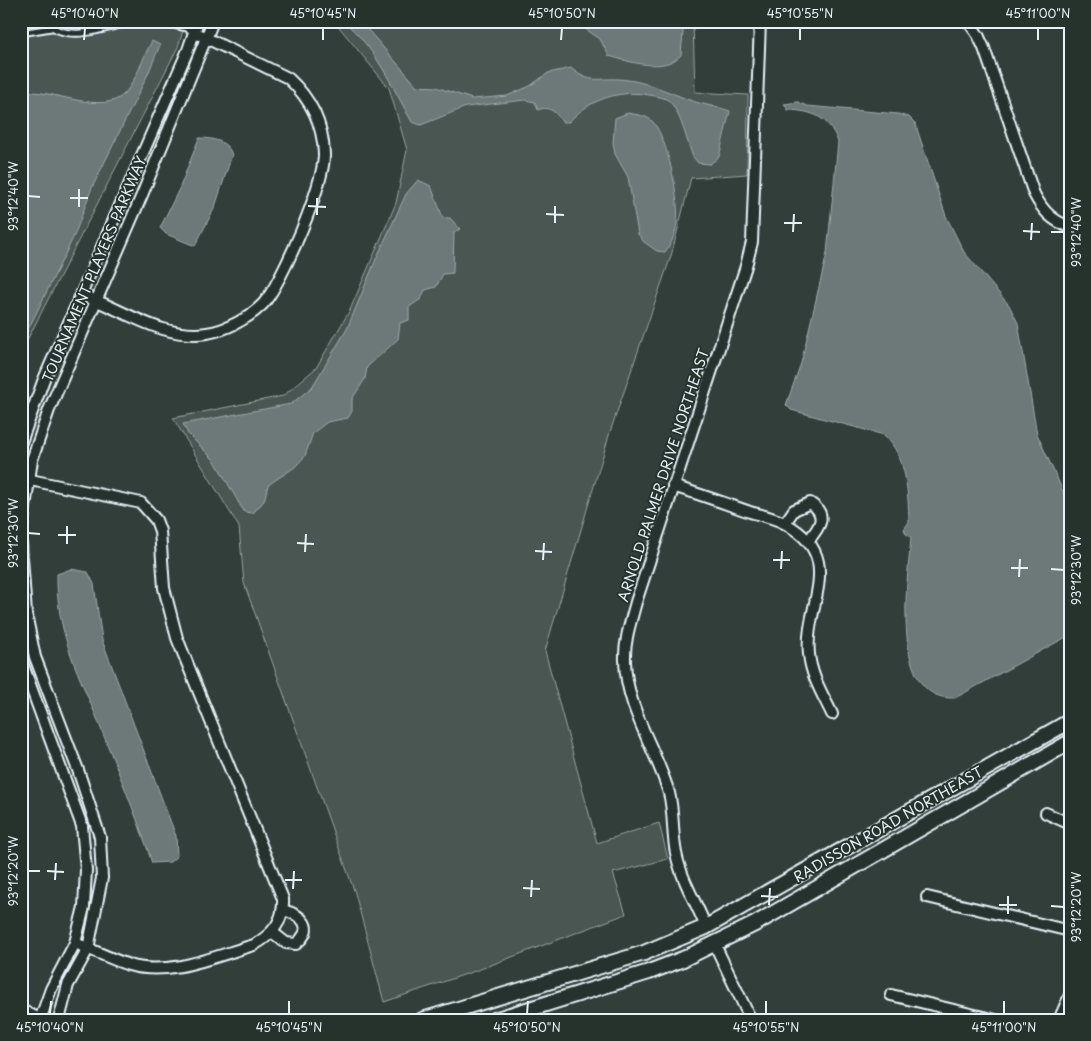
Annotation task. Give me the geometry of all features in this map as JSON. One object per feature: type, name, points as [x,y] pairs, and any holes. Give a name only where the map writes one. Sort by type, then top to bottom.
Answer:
[{"type":"main road","name":"RADISSON ROAD NORTHEAST","points":[[422,1020],[644,953],[706,927],[1070,721]]},
{"type":"main road","name":"RADISSON ROAD NORTHEAST","points":[[494,1020],[649,972],[715,945],[756,924],[1070,742]]},
{"type":"main road","points":[[715,945],[718,937],[733,922],[771,899],[776,888]]},
{"type":"main road","points":[[649,972],[658,962],[691,945],[704,933],[706,927]]},
{"type":"street","name":"TOURNAMENT PLAYERS PARKWAY","points":[[21,442],[44,379],[198,21]]},
{"type":"street","name":"TOURNAMENT PLAYERS PARKWAY","points":[[21,534],[26,480],[49,410],[213,21]]},
{"type":"street","name":"ARNOLD PALMER DRIVE NORTHEAST","points":[[706,927],[682,873],[676,853],[670,795],[655,752],[631,699],[624,662],[626,643],[636,602],[746,266],[752,242],[760,21]]},
{"type":"street","points":[[968,21],[978,34],[984,48],[1038,200],[1047,214],[1058,222],[1070,227]]},
{"type":"street","points":[[81,295],[159,328],[173,332],[207,333],[223,329],[250,315],[272,293],[298,236],[320,184],[323,168],[323,144],[316,114],[300,89],[288,78],[194,32]]},
{"type":"street","points":[[26,480],[141,503],[156,520],[160,531],[164,588],[171,619],[279,887],[283,910],[272,932],[254,945],[176,967],[146,968],[130,965],[75,943]]},
{"type":"street","points":[[673,486],[785,524],[808,541],[816,553],[820,574],[808,638],[811,668],[832,714]]},
{"type":"street","points":[[785,524],[799,506],[810,503],[816,507],[821,517],[821,524],[808,541]]},
{"type":"street","points":[[21,543],[26,614],[35,657],[78,770],[100,838],[102,878],[88,948],[68,985],[59,1020]]},
{"type":"street","points":[[21,660],[82,826],[86,870],[84,908],[75,943],[51,989],[41,1019],[21,1010]]},
{"type":"street","points":[[1046,813],[1070,824]]},
{"type":"street","points":[[927,897],[1070,931]]},
{"type":"street","points":[[272,932],[286,943],[296,944],[303,938],[306,929],[304,920],[297,914],[283,910]]},
{"type":"street","points":[[715,945],[751,1020]]},
{"type":"street","points":[[891,995],[996,1020]]},
{"type":"street","points":[[1060,1020],[1070,995]]},
{"type":"lane","points":[[45,21],[51,28]]},
{"type":"lane","points":[[21,33],[51,28],[78,34],[136,21]]},
{"type":"lane","points":[[155,21],[187,28],[194,32]]},
{"type":"shaded area","points":[[21,21],[186,21],[178,47],[21,352]]},
{"type":"shaded area","points":[[327,21],[693,21],[695,92],[748,95],[747,174],[691,178],[671,256],[610,432],[545,651],[597,843],[659,823],[668,859],[613,873],[626,914],[475,971],[384,1002],[355,893],[244,583],[239,527],[173,418],[283,396],[316,368],[350,310],[396,203],[407,150],[389,88],[339,27]]},
{"type":"shaded area","points":[[343,21],[361,22],[417,86],[436,87],[472,99],[507,96],[530,86],[548,73],[571,68],[588,78],[637,82],[692,101],[730,111],[719,157],[710,164],[698,163],[693,157],[680,118],[668,100],[638,94],[616,95],[595,102],[569,122],[562,122],[549,109],[538,110],[535,102],[525,100],[466,107],[421,125],[412,122],[374,56],[365,43]]},
{"type":"shaded area","points":[[578,21],[684,21],[681,55],[666,64],[656,65],[637,63],[609,56],[600,39],[581,26]]},
{"type":"shaded area","points":[[152,41],[160,45],[148,74],[91,190],[75,234],[21,344],[21,92],[47,94],[91,102],[116,100],[125,93],[137,74]]},
{"type":"shaded area","points":[[798,102],[807,106],[898,114],[909,117],[915,123],[946,216],[964,252],[1009,305],[1018,323],[1037,434],[1070,507],[1070,635],[955,698],[934,694],[919,680],[911,660],[907,634],[906,607],[911,537],[906,534],[904,529],[909,522],[907,487],[902,464],[892,444],[884,435],[791,410],[786,405],[801,363],[827,253],[838,142],[825,121],[812,114],[788,110],[784,104]]},
{"type":"shaded area","points":[[628,113],[645,117],[653,122],[664,142],[672,171],[677,200],[677,223],[670,245],[665,252],[657,251],[644,242],[638,234],[628,177],[615,154],[613,143],[615,118]]},
{"type":"shaded area","points":[[199,138],[223,143],[232,155],[215,207],[195,246],[166,234],[160,228],[180,187]]},
{"type":"shaded area","points":[[418,180],[431,186],[443,218],[450,218],[460,229],[454,233],[453,273],[443,274],[436,287],[425,290],[421,299],[409,307],[409,320],[400,323],[398,339],[367,367],[365,379],[352,399],[352,411],[348,418],[327,422],[313,433],[305,456],[295,467],[268,485],[264,501],[253,513],[244,512],[215,461],[188,434],[183,424],[291,404],[312,387],[347,329],[406,194]]},
{"type":"shaded area","points":[[71,569],[88,572],[94,584],[102,640],[176,836],[177,856],[170,862],[152,863],[132,807],[68,647],[60,612],[57,574]]}]
